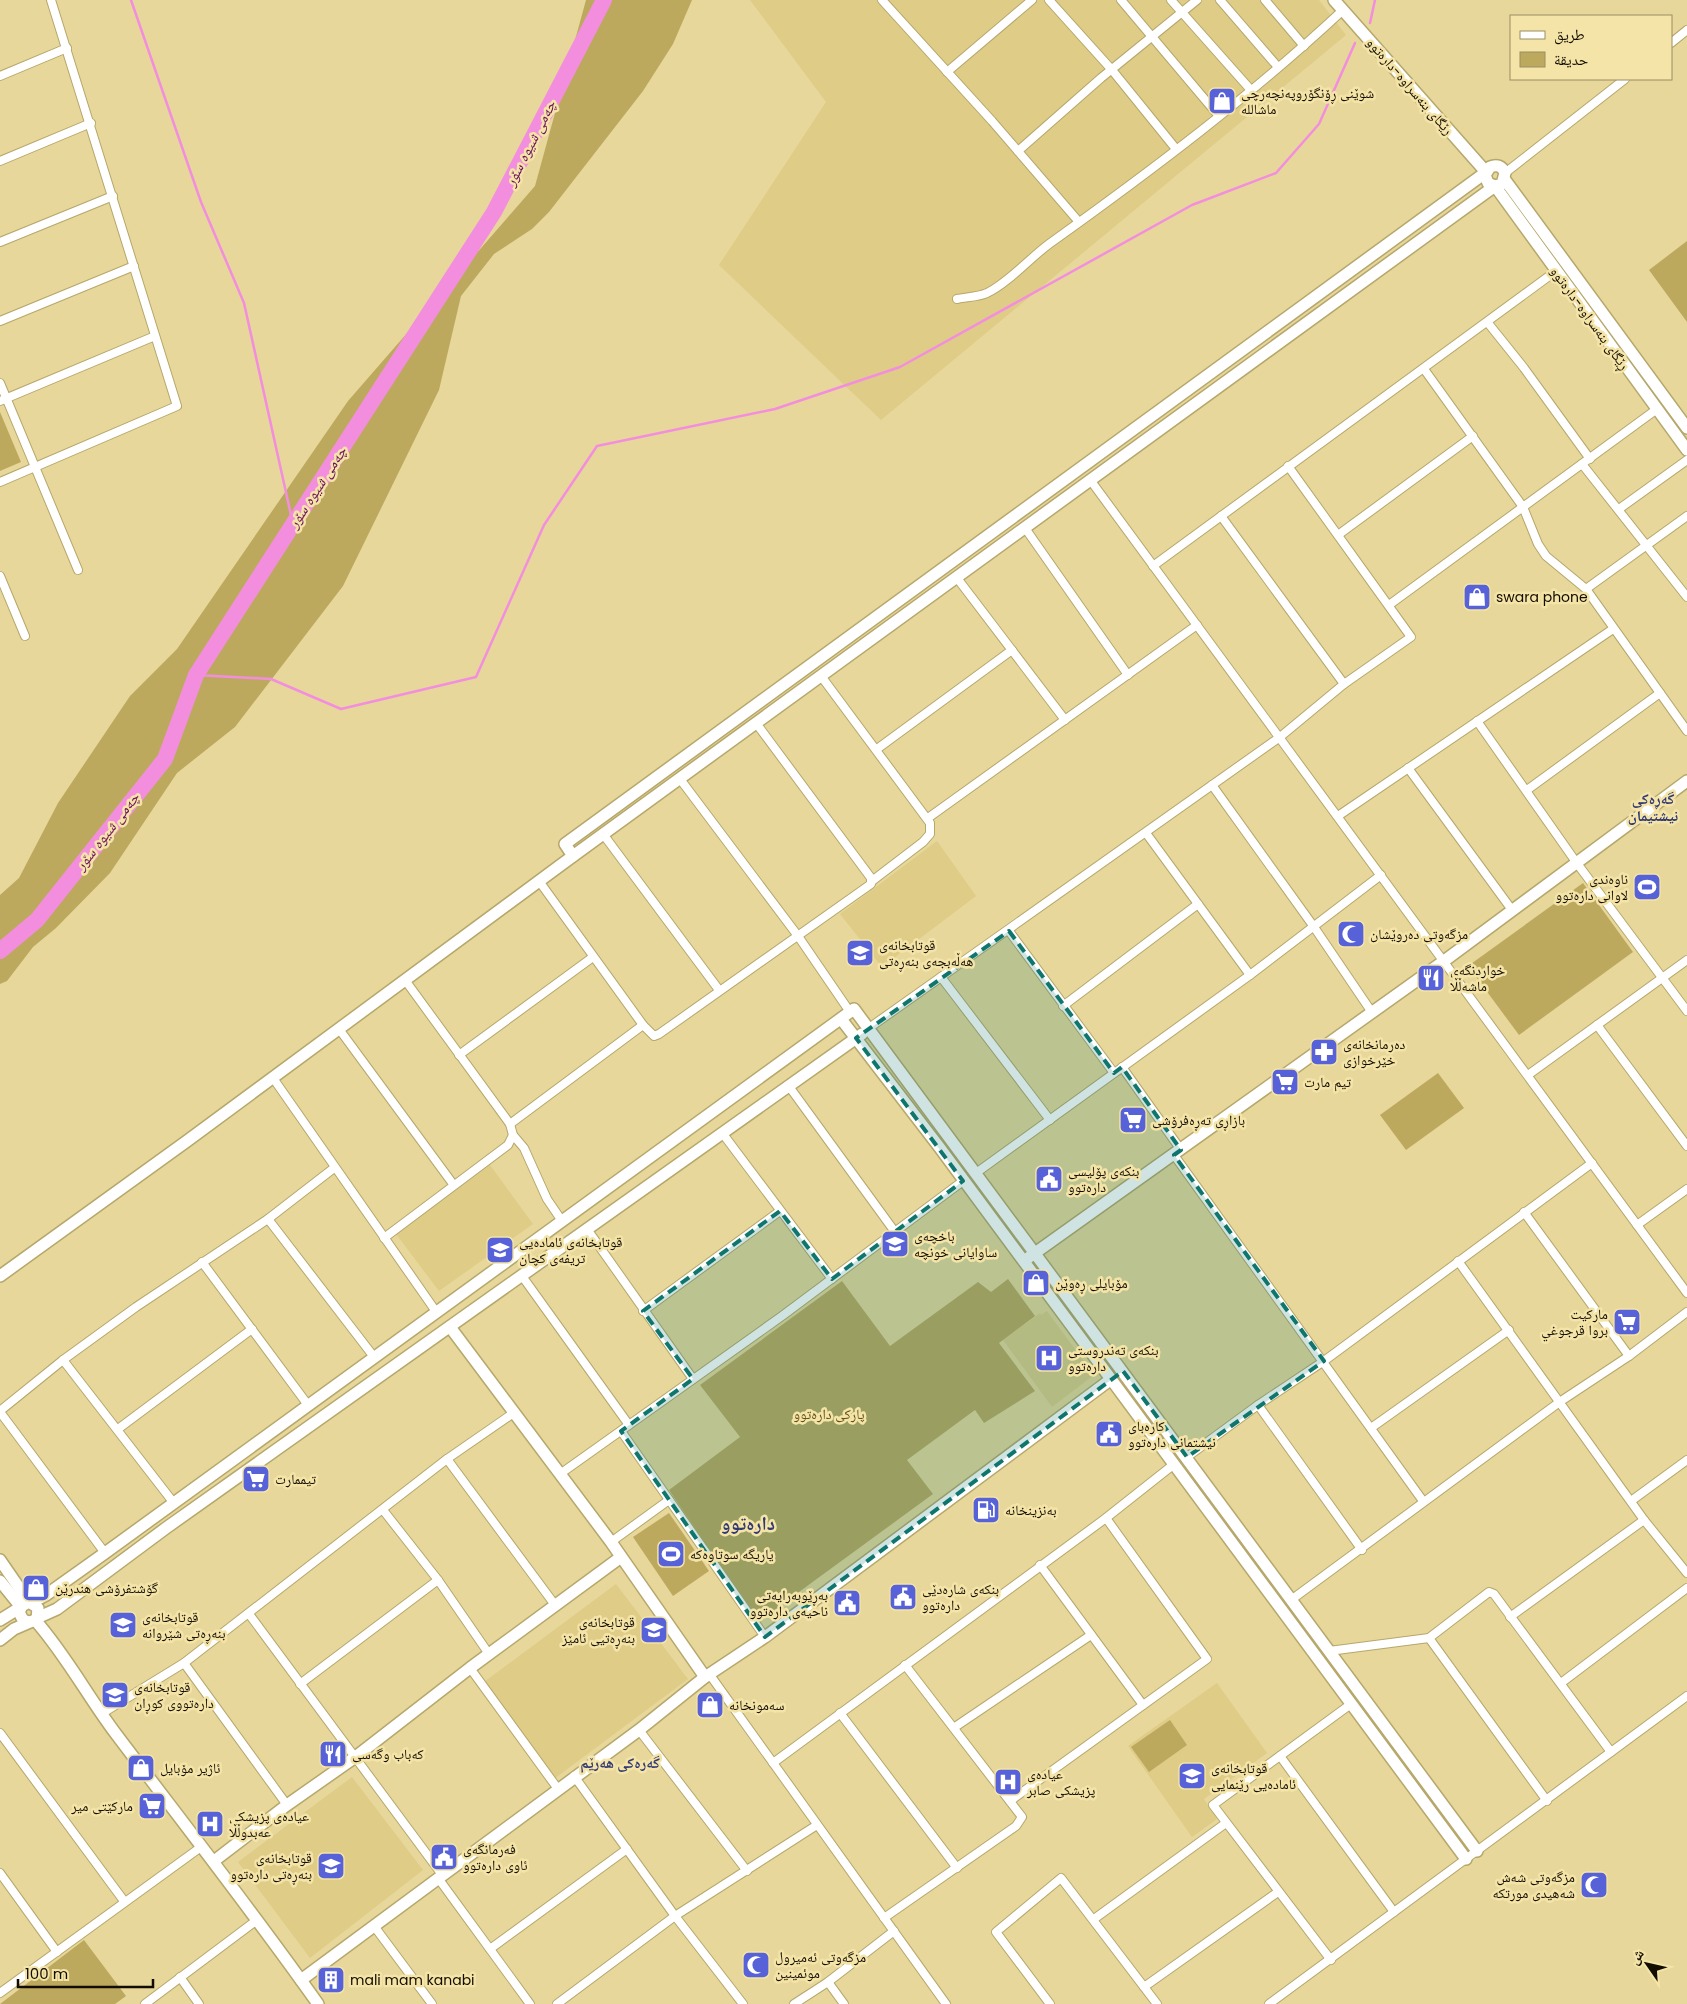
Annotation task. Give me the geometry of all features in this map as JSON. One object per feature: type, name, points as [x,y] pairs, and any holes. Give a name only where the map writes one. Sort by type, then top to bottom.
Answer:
[{"type":"street","points":[[0,482],[177,406],[91,123],[51,0]]},
{"type":"street","points":[[882,0],[1079,222]]},
{"type":"street","points":[[947,72],[1032,0]]},
{"type":"street","points":[[1049,0],[1112,70],[1176,149]]},
{"type":"street","points":[[1121,0],[1218,115]]},
{"type":"street","points":[[1171,0],[1250,89]]},
{"type":"street","points":[[1018,151],[1197,0]]},
{"type":"street","points":[[1220,0],[1278,67]]},
{"type":"street","points":[[1265,0],[1304,46]]},
{"type":"street","name":"رێگای بنەسراوە-دارەتوو","points":[[1334,0],[1486,172],[1486,181],[1502,180]]},
{"type":"street","points":[[957,299],[986,293],[1176,149],[1304,46],[1343,10]]},
{"type":"street","points":[[1672,42],[1687,30]]},
{"type":"street","points":[[0,76],[67,48]]},
{"type":"street","points":[[0,1276],[538,881],[1091,481],[1502,180],[1624,80]]},
{"type":"street","points":[[0,161],[91,123]]},
{"type":"street","points":[[573,856],[565,844],[1486,172],[1490,167],[1496,165],[1503,168],[1502,180]]},
{"type":"street","name":"ڕێگای بنەسراوە-دارەتوو","points":[[1502,180],[1556,271],[1687,450]]},
{"type":"street","name":"ڕێگای بنەسراوە-دارەتوو","points":[[1502,180],[1687,428]]},
{"type":"street","points":[[0,242],[112,196]]},
{"type":"street","points":[[0,321],[134,266]]},
{"type":"street","points":[[1153,566],[1556,271]]},
{"type":"street","points":[[1488,322],[1590,459]]},
{"type":"street","points":[[3,400],[155,336]]},
{"type":"street","points":[[1424,369],[1523,507],[1538,544],[1546,556],[1586,589],[1687,731]]},
{"type":"street","points":[[0,383],[3,400],[35,467],[78,570]]},
{"type":"street","points":[[1389,605],[1657,409]]},
{"type":"street","points":[[1338,536],[1473,436]]},
{"type":"street","points":[[1619,509],[1687,460]]},
{"type":"street","points":[[1582,464],[1687,597]]},
{"type":"street","points":[[0,1640],[57,1609],[166,1528],[1280,737],[1344,684],[1411,637],[1288,466]]},
{"type":"street","points":[[1091,481],[1687,1293]]},
{"type":"street","points":[[1221,516],[1344,684]]},
{"type":"street","points":[[1586,589],[1687,516]]},
{"type":"street","points":[[1025,528],[1128,675]]},
{"type":"street","points":[[986,536],[995,550]]},
{"type":"street","points":[[0,576],[25,636]]},
{"type":"street","points":[[957,578],[1064,720]]},
{"type":"street","points":[[928,818],[1197,625]]},
{"type":"street","points":[[1338,816],[1613,629]]},
{"type":"street","points":[[877,750],[1012,650]]},
{"type":"street","points":[[538,881],[643,1025],[654,1036],[798,936],[872,882],[927,838],[931,828],[928,818],[821,676]]},
{"type":"street","points":[[1527,790],[1660,693]]},
{"type":"street","points":[[1477,721],[1576,862],[1687,1011]]},
{"type":"street","points":[[756,723],[872,882]]},
{"type":"street","points":[[1408,768],[1512,910]]},
{"type":"street","points":[[680,779],[798,936],[848,1013],[856,1038],[988,1213],[1466,1859]]},
{"type":"street","points":[[1023,1262],[1178,1153],[1371,1011],[1444,961],[1687,781]]},
{"type":"street","points":[[1212,785],[1314,927],[1371,1011]]},
{"type":"street","points":[[1146,833],[1250,975]]},
{"type":"street","points":[[603,834],[719,990]]},
{"type":"street","points":[[976,1173],[1250,975],[1381,875]]},
{"type":"street","points":[[1063,1006],[1198,904]]},
{"type":"street","points":[[1009,931],[1114,1073]]},
{"type":"street","points":[[459,1055],[593,957]]},
{"type":"street","points":[[1528,1075],[1687,960]]},
{"type":"street","points":[[941,977],[1050,1120]]},
{"type":"street","points":[[405,980],[510,1124],[514,1135],[524,1148],[547,1199],[562,1221]]},
{"type":"street","points":[[848,1013],[869,1028],[1477,1851]]},
{"type":"street","points":[[0,1620],[46,1594],[105,1553],[848,1013]]},
{"type":"street","points":[[510,1124],[643,1025]]},
{"type":"street","points":[[1597,1025],[1687,1146]]},
{"type":"street","points":[[338,1029],[453,1184]]},
{"type":"street","points":[[1122,1067],[1178,1153],[1424,1501]]},
{"type":"street","points":[[272,1078],[436,1313]]},
{"type":"street","points":[[788,1085],[895,1232]]},
{"type":"street","points":[[723,1134],[832,1279]]},
{"type":"street","points":[[384,1238],[453,1184],[508,1145],[514,1135]]},
{"type":"street","points":[[1187,1457],[1258,1405],[1324,1361],[1592,1163]]},
{"type":"street","points":[[105,1553],[0,1411],[63,1360],[202,1262],[268,1219],[334,1168]]},
{"type":"street","points":[[560,1474],[832,1279],[963,1181]]},
{"type":"street","points":[[1637,1225],[1687,1189]]},
{"type":"street","points":[[988,1213],[998,1205]]},
{"type":"street","points":[[575,1212],[693,1378]]},
{"type":"street","points":[[643,1310],[780,1212]]},
{"type":"street","points":[[1524,1212],[1629,1356]]},
{"type":"street","points":[[268,1219],[374,1357]]},
{"type":"street","points":[[1458,1261],[1644,1520],[1687,1573]]},
{"type":"street","points":[[202,1262],[308,1405]]},
{"type":"street","points":[[522,1276],[629,1425]]},
{"type":"street","points":[[1291,1600],[1362,1550],[1424,1501],[1561,1402],[1629,1356],[1687,1312]]},
{"type":"street","points":[[450,1327],[515,1412],[773,1763],[946,2004]]},
{"type":"street","points":[[118,1429],[252,1329]]},
{"type":"street","points":[[1371,1428],[1509,1330]]},
{"type":"street","points":[[63,1360],[173,1502]]},
{"type":"street","points":[[301,1980],[574,1776],[639,1730],[708,1676],[765,1638],[1110,1380],[1122,1381],[1123,1371]]},
{"type":"street","points":[[1258,1405],[1362,1550]]},
{"type":"street","points":[[101,1714],[184,1662],[249,1614],[448,1459],[515,1412]]},
{"type":"street","points":[[621,1431],[765,1638]]},
{"type":"street","points":[[448,1459],[555,1605]]},
{"type":"street","points":[[1631,1501],[1687,1460]]},
{"type":"street","points":[[773,1763],[1106,1518],[1174,1465]]},
{"type":"street","points":[[611,1542],[669,1500]]},
{"type":"street","points":[[383,1510],[438,1580],[489,1654]]},
{"type":"street","points":[[1010,1801],[1207,1659],[1106,1518]]},
{"type":"street","points":[[1510,1617],[1644,1520]]},
{"type":"street","points":[[214,1861],[621,1557]]},
{"type":"street","points":[[0,1560],[27,1604]]},
{"type":"street","points":[[1040,1565],[1143,1704]]},
{"type":"street","points":[[300,1684],[438,1580]]},
{"type":"street","points":[[0,1581],[27,1604],[38,1608],[34,1620]]},
{"type":"street","points":[[1561,1683],[1687,1588]]},
{"type":"street","points":[[1329,1652],[1429,1638],[1489,1592],[1494,1594],[1611,1752]]},
{"type":"street","points":[[27,1604],[21,1617],[34,1620],[51,1638],[101,1714],[201,1848],[214,1861],[318,2004]]},
{"type":"street","points":[[249,1614],[530,2004]]},
{"type":"street","points":[[956,1728],[1091,1635]]},
{"type":"street","points":[[1429,1638],[1547,1801]]},
{"type":"street","points":[[184,1662],[287,1805]]},
{"type":"street","points":[[884,1918],[1016,1826],[1022,1817],[956,1728],[905,1665]]},
{"type":"street","points":[[470,1668],[558,1789]]},
{"type":"street","points":[[1269,2004],[1687,1696]]},
{"type":"street","points":[[1331,1960],[1213,1805],[1351,1704]]},
{"type":"street","points":[[840,1713],[957,1868]]},
{"type":"street","points":[[639,1730],[747,1871]]},
{"type":"street","points":[[0,1733],[124,1901]]},
{"type":"street","points":[[1280,1756],[1394,1912]]},
{"type":"street","points":[[574,1776],[743,2004]]},
{"type":"street","points":[[1094,1919],[1226,1822]]},
{"type":"street","points":[[557,2004],[676,1916],[817,1825]]},
{"type":"street","points":[[0,1993],[124,1901],[201,1848]]},
{"type":"street","points":[[490,1949],[627,1849]]},
{"type":"street","points":[[0,1873],[3,1882],[57,1952]]},
{"type":"street","points":[[1050,2004],[996,1932],[1061,1878],[1157,2004]]},
{"type":"street","points":[[1144,1987],[1278,1892]]},
{"type":"street","points":[[144,2004],[257,1920]]},
{"type":"street","points":[[374,1926],[432,2004]]},
{"type":"street","points":[[794,2004],[828,1982],[894,1931]]},
{"type":"street","points":[[180,1977],[199,2004]]},
{"type":"street","points":[[828,1982],[844,2004]]},
{"type":"highlighted area","points":[[1009,931],[1114,1073],[1122,1067],[1181,1150],[1174,1155],[1324,1361],[1187,1457],[1123,1371],[765,1637],[621,1431],[693,1379],[643,1311],[780,1211],[832,1279],[963,1181],[856,1038]]},
{"type":"shaded area","points":[[750,0],[1319,0],[1346,35],[881,420],[719,265],[826,102]]},
{"type":"shaded area","points":[[937,841],[976,896],[882,967],[840,914]]},
{"type":"shaded area","points":[[490,1165],[533,1224],[439,1291],[396,1234]]},
{"type":"shaded area","name":"بنکەی تەندروستی دارەتوو","points":[[1047,1311],[1094,1375],[1052,1407],[1003,1340],[1040,1313],[1041,1315]]},
{"type":"shaded area","points":[[616,1584],[688,1679],[554,1779],[484,1682]]},
{"type":"shaded area","name":"قوتابخانەی ئامادەیی رێنمایی","points":[[1217,1683],[1267,1753],[1204,1799],[1217,1819],[1192,1837],[1128,1746]]},
{"type":"shaded area","name":"قوتابخانەی بنەڕەتی دارەتوو","points":[[352,1777],[423,1870],[310,1958],[238,1862]]},
{"type":"green space","points":[[586,0],[692,0],[673,44],[643,91],[549,212],[532,229],[494,254],[461,296],[439,390],[343,586],[235,727],[177,773],[110,873],[56,928],[33,947],[7,981],[0,984],[0,895],[19,878],[58,803],[130,696],[177,649],[348,401],[535,186]]},
{"type":"green space","points":[[1687,241],[1687,322],[1649,270]]},
{"type":"green space","points":[[0,412],[21,462],[0,471]]},
{"type":"green space","points":[[1583,883],[1633,952],[1519,1035],[1468,966]]},
{"type":"green space","points":[[1438,1073],[1464,1108],[1406,1150],[1380,1115]]},
{"type":"green space","name":"پارکی دارەتوو","points":[[1008,1279],[1035,1316],[999,1343],[1035,1391],[984,1423],[975,1410],[907,1460],[933,1494],[758,1622],[669,1490],[740,1437],[700,1385],[842,1281],[890,1346],[978,1282],[991,1292]]},
{"type":"green space","name":"یاریگە سوتاوەکە","points":[[669,1513],[709,1571],[673,1596],[633,1537]]},
{"type":"green space","points":[[1170,1720],[1187,1745],[1149,1772],[1131,1747]]},
{"type":"green space","points":[[84,1940],[126,1996],[115,2004],[0,2004]]},
{"type":"waterway","points":[[131,0],[201,202],[244,303],[293,524]]},
{"type":"waterway","name":"چەمی شیوە سۆر","points":[[0,951],[37,920],[165,759],[196,675],[494,212],[604,0]]},
{"type":"waterway","points":[[1370,23],[1375,0]]},
{"type":"waterway","points":[[196,675],[271,679],[341,709],[476,677],[544,525],[597,446],[775,409],[900,367],[1192,205],[1276,173],[1319,124],[1355,43]]},
{"type":"place","name":"شوێنی ڕۆنگۆروپەنچەرچی ماشاللە","points":[[1222,101]]},
{"type":"place","name":"swara phone","points":[[1477,597]]},
{"type":"place","name":"ناوەندی لاوانی دارەتوو","points":[[1647,887]]},
{"type":"place","name":"مزگەوتی دەروێشان","points":[[1351,934]]},
{"type":"place","name":"قوتابخانەی هەڵەبجەی بنەڕەتی","points":[[860,953]]},
{"type":"place","name":"خواردنگەی ماشەڵڵا","points":[[1431,978]]},
{"type":"place","name":"دەرمانخانەی خێرخوازی","points":[[1324,1052]]},
{"type":"place","name":"تیم مارت","points":[[1285,1082]]},
{"type":"place","name":"بازاڕی تەڕەفرۆشی","points":[[1133,1120]]},
{"type":"place","name":"بنکەی پۆلیسی دارەتوو","points":[[1049,1179]]},
{"type":"place","name":"باخچەی ساوایانی خونچە","points":[[895,1244]]},
{"type":"place","name":"قوتابخانەی ئامادەیی تریفەی کچان","points":[[500,1250]]},
{"type":"place","name":"مۆبایلی ڕەوێن","points":[[1036,1283]]},
{"type":"place","name":"ماركيت بروا قرجوغي","points":[[1627,1322]]},
{"type":"place","name":"بنکەی تەندروستی دارەتوو","points":[[1049,1358]]},
{"type":"place","name":"کارەبای نیشتمانی دارەتوو","points":[[1109,1434]]},
{"type":"place","name":"تیممارت","points":[[256,1479]]},
{"type":"place","name":"بەنزینخانە","points":[[986,1510]]},
{"type":"place","name":"یاریگە سوتاوەکە","points":[[671,1554]]},
{"type":"place","name":"گۆشتفرۆشی هندرێن","points":[[36,1588]]},
{"type":"place","name":"بنکەی شارەدێی دارەتوو","points":[[903,1597]]},
{"type":"place","name":"بەڕێوبەرایەتی ناحیەی دارەتوو","points":[[847,1603]]},
{"type":"place","name":"قوتابخانەی بنەڕەتی شێروانە","points":[[123,1625]]},
{"type":"place","name":"قوتابخانەی بنەڕەتیی ئامێز","points":[[654,1630]]},
{"type":"place","name":"قوتابخانەی دارەتووی کوڕان","points":[[115,1695]]},
{"type":"place","name":"سەمونخانە","points":[[710,1705]]},
{"type":"place","name":"کەباب وگەسی","points":[[333,1754]]},
{"type":"place","name":"ئاژیر مۆبایل","points":[[141,1768]]},
{"type":"place","name":"قوتابخانەی ئامادەیی رێنمایی","points":[[1192,1776]]},
{"type":"place","name":"عیادەی پزیشکی صابر","points":[[1008,1782]]},
{"type":"place","name":"مارکێتی میر","points":[[152,1806]]},
{"type":"place","name":"عیادەی پزیشکی عەبدوڵڵا","points":[[210,1824]]},
{"type":"place","name":"فەرمانگەی ئاوی دارەتوو","points":[[444,1857]]},
{"type":"place","name":"قوتابخانەی بنەڕەتی دارەتوو","points":[[331,1866]]},
{"type":"place","name":"مزگەوتی شەش شەهیدی مورتکە","points":[[1594,1885]]},
{"type":"place","name":"مزگەوتی ئەمیرول موئمینین","points":[[756,1965]]},
{"type":"place","name":"mali mam kanabi","points":[[331,1980]]},
{"type":"district","name":"گەڕەکی نیشتیمان","points":[[1653,806]]},
{"type":"district","name":"دارەتوو","points":[[748,1523]]},
{"type":"district","name":"گەرەکی هەرێم","points":[[620,1762]]}]
